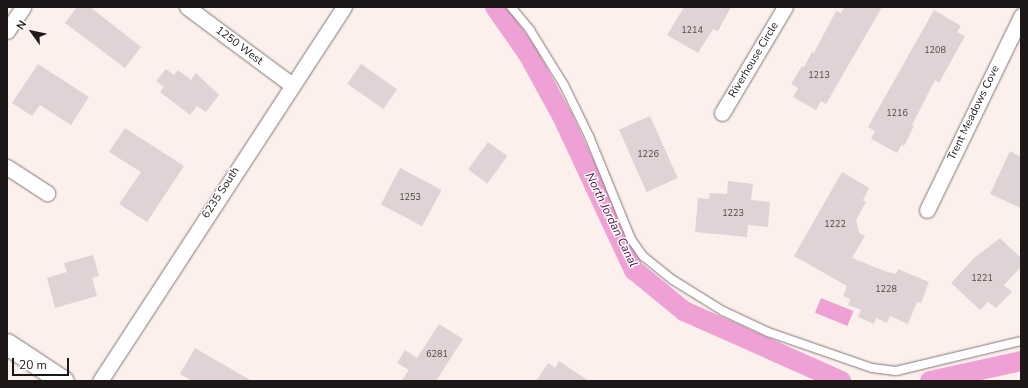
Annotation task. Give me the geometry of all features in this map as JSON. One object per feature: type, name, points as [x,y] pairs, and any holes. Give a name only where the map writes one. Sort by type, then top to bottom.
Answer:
[{"type":"street","points":[[7,31],[23,7]]},
{"type":"street","name":"1250 West","points":[[187,7],[292,85]]},
{"type":"street","name":"6235 South","points":[[100,381],[344,7]]},
{"type":"street","name":"Riverhouse Circle","points":[[722,113],[785,7]]},
{"type":"street","name":"Trent Meadows Cove","points":[[927,210],[1021,16]]},
{"type":"street","points":[[7,167],[47,193]]},
{"type":"street","points":[[7,344],[63,381]]},
{"type":"lane","points":[[512,7],[530,30],[564,85],[589,136],[631,239],[643,256],[673,280],[723,311],[768,332],[872,368],[896,371],[1021,341]]},
{"type":"shaded area","points":[[821,298],[853,311],[847,326],[815,313]]},
{"type":"building","points":[[77,7],[90,7],[141,47],[125,68],[65,23]]},
{"type":"building","points":[[684,7],[731,7],[718,31],[713,29],[698,53],[667,35]]},
{"type":"building","points":[[844,7],[882,7],[826,104],[821,101],[816,110],[793,97],[798,88],[791,84],[802,66],[804,67],[812,52],[814,53],[836,11],[841,13]]},
{"type":"building","points":[[934,10],[961,26],[957,32],[965,36],[939,83],[935,80],[912,125],[914,126],[904,146],[902,144],[897,153],[871,139],[875,131],[868,127]]},
{"type":"building","points":[[38,64],[89,97],[71,125],[40,105],[32,116],[12,103]]},
{"type":"building","points":[[361,64],[397,89],[383,109],[347,84]]},
{"type":"building","points":[[166,69],[174,75],[178,70],[191,80],[196,73],[219,95],[206,112],[197,106],[190,115],[160,92],[164,87],[156,81]]},
{"type":"building","points":[[650,116],[678,178],[647,192],[619,130]]},
{"type":"building","points":[[125,128],[184,166],[147,222],[119,204],[141,172],[109,152]]},
{"type":"building","points":[[488,142],[507,156],[487,184],[468,170]]},
{"type":"building","points":[[1010,151],[1021,157],[1021,208],[990,194]]},
{"type":"building","points":[[400,168],[441,190],[422,226],[381,204]]},
{"type":"building","points":[[842,172],[869,188],[863,200],[866,202],[856,220],[859,233],[865,236],[852,258],[887,272],[896,274],[898,269],[929,282],[921,303],[917,302],[908,324],[890,316],[887,323],[876,318],[874,324],[858,317],[861,310],[848,305],[850,299],[843,296],[847,286],[794,256]]},
{"type":"building","points":[[728,181],[753,184],[751,200],[770,202],[768,227],[748,225],[747,237],[695,232],[698,198],[709,199],[710,193],[727,194]]},
{"type":"building","points":[[1000,238],[1021,258],[1021,267],[1004,285],[1012,292],[996,308],[988,302],[980,310],[951,283],[974,258]]},
{"type":"building","points":[[93,255],[99,276],[92,278],[97,296],[55,308],[47,278],[67,272],[64,263]]},
{"type":"building","points":[[439,324],[463,339],[436,381],[401,381],[409,370],[397,363],[405,350],[417,358]]},
{"type":"building","points":[[195,348],[252,381],[192,381],[180,374]]},
{"type":"building","points":[[559,361],[589,381],[536,381],[548,363],[555,368]]},
{"type":"waterway","name":"North Jordan Canal","points":[[495,7],[528,54],[563,118],[634,270],[684,311],[841,381]]},
{"type":"waterway","name":"North Jordan Canal","points":[[930,381],[1021,361]]}]
